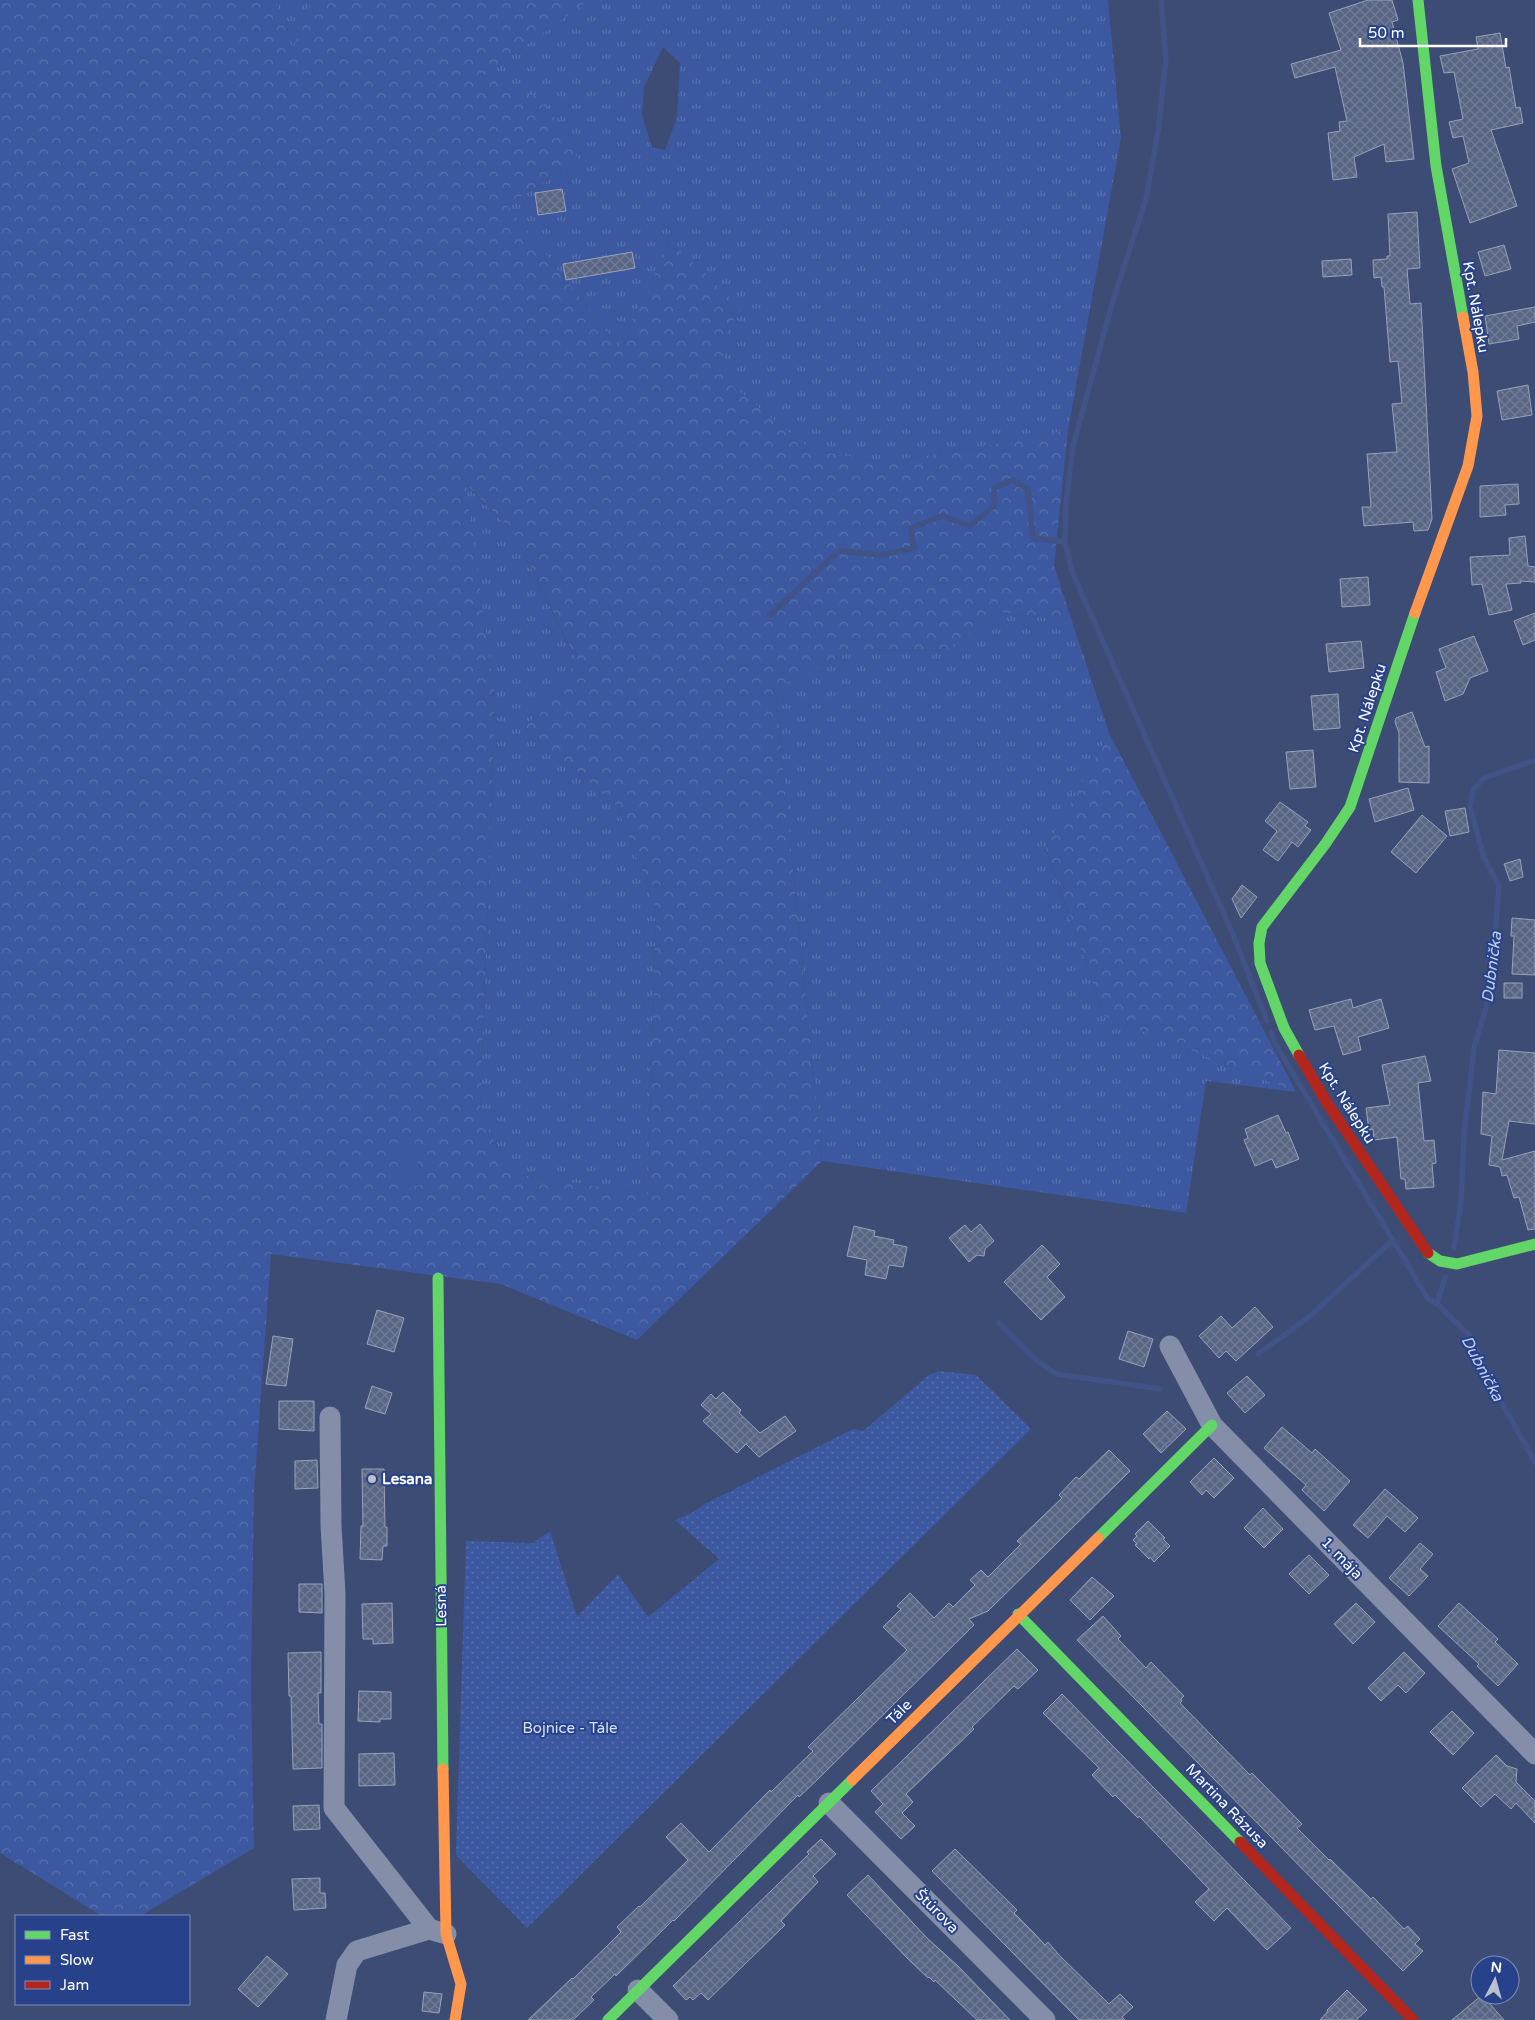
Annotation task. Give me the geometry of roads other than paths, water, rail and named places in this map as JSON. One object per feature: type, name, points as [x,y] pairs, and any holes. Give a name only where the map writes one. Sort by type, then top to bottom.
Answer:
[{"type":"street","name":"Kpt. Nálepku","points":[[1418,0],[1436,166],[1473,372],[1477,416],[1468,466],[1425,582],[1350,807],[1326,843],[1262,928],[1259,943],[1260,962],[1284,1028],[1327,1103],[1425,1251],[1440,1261],[1457,1264],[1535,1244]]},
{"type":"street","name":"Lesná","points":[[438,1278],[440,1605],[438,1931]]},
{"type":"street","name":"1. mája","points":[[1170,1346],[1212,1425],[1535,1754]]},
{"type":"street","name":"Lesná","points":[[330,1417],[331,1525],[335,1594],[334,1808],[438,1931],[460,1984],[455,2020]]},
{"type":"street","name":"Tále","points":[[608,2020],[1018,1614],[1212,1425]]},
{"type":"street","name":"Martina Rázusa","points":[[1018,1614],[1404,2017]]},
{"type":"street","name":"Štúrova","points":[[829,1803],[1045,2020]]},
{"type":"street","points":[[336,2020],[347,1965],[357,1951],[438,1931]]},
{"type":"street","points":[[638,1990],[668,2020]]},
{"type":"waterway","points":[[1161,0],[1166,59],[1158,131],[1146,199],[1112,304],[1073,446],[1066,503],[1065,542],[1073,574],[1232,932],[1267,1021]]},
{"type":"waterway","points":[[770,615],[839,551],[882,555],[914,548],[911,528],[942,516],[970,526],[994,506],[994,488],[1013,480],[1028,490],[1033,538],[1065,542]]},
{"type":"waterway","name":"Dubnička","points":[[1454,1248],[1461,1202],[1464,1135],[1474,1047],[1490,995],[1499,886],[1484,858],[1470,807],[1473,790],[1484,778],[1535,760]]},
{"type":"waterway","points":[[1271,1032],[1276,1045],[1428,1299],[1437,1304],[1471,1337],[1494,1389],[1535,1462]]},
{"type":"waterway","points":[[1258,1354],[1309,1317],[1393,1240]]},
{"type":"waterway","name":"Dubnička","points":[[1437,1304],[1445,1277]]},
{"type":"waterway","points":[[999,1323],[1037,1361],[1056,1374],[1160,1389]]},
{"type":"place","name":"Lesana","points":[[372,1479]]},
{"type":"park label","name":"Bojnice - Tále","points":[[570,1728]]}]
